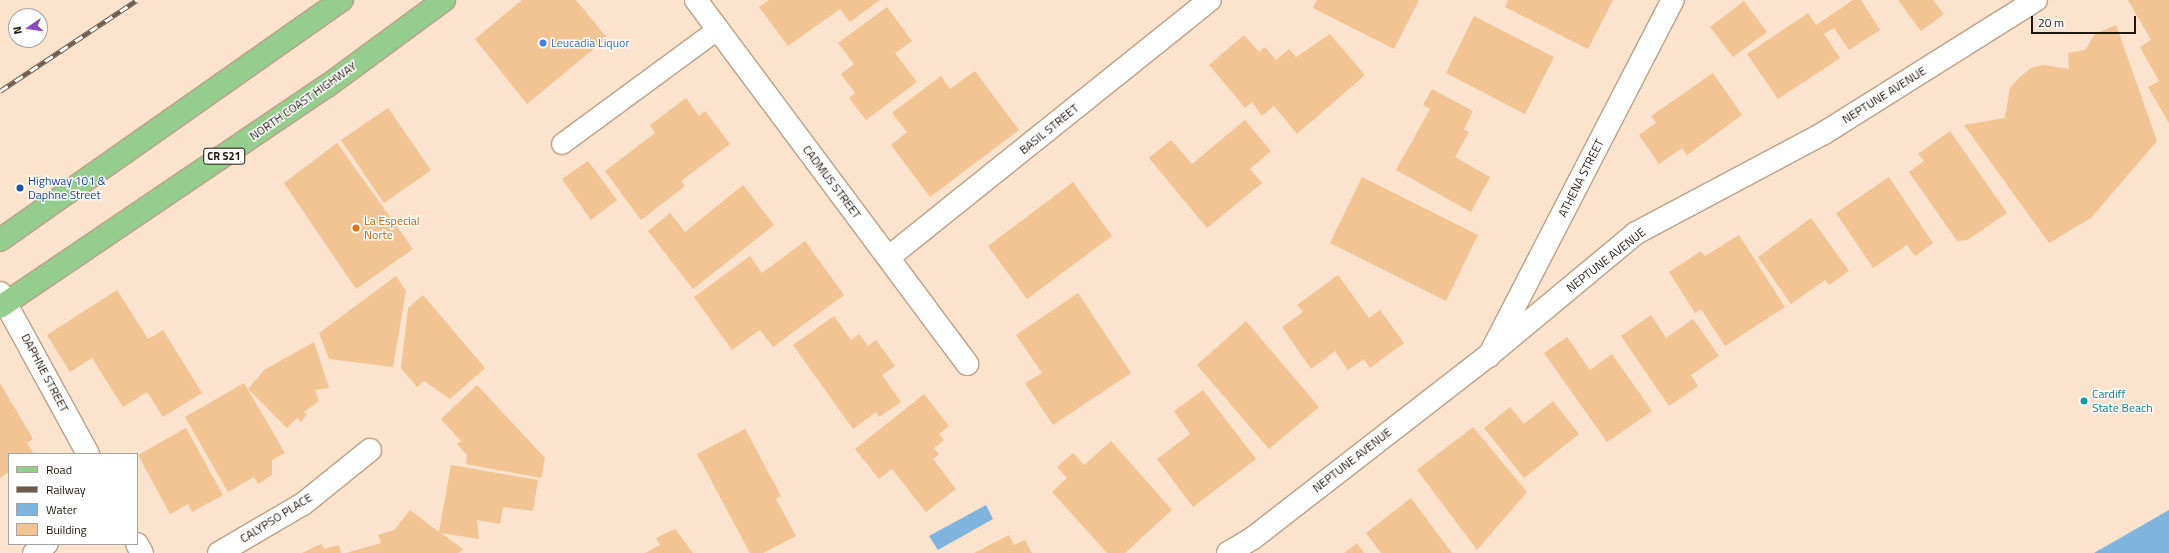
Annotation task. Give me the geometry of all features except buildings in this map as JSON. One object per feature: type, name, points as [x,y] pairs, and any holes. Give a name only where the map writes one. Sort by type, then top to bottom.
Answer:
[{"type":"main road","points":[[0,240],[342,0]]},
{"type":"main road","name":"NORTH COAST HIGHWAY","points":[[2,301],[327,86],[444,0]]},
{"type":"street","name":"CADMUS STREET","points":[[696,0],[966,364]]},
{"type":"street","name":"BASIL STREET","points":[[888,258],[1210,0]]},
{"type":"street","name":"ATHENA STREET","points":[[1488,356],[1673,0]]},
{"type":"street","name":"NEPTUNE AVENUE","points":[[1228,553],[1253,538],[1488,356],[1636,233],[1824,132],[2036,0]]},
{"type":"street","name":"DAPHNE STREET","points":[[2,301],[87,453]]},
{"type":"street","name":"CALYPSO PLACE","points":[[219,553],[303,504],[370,450]]},
{"type":"lane","points":[[562,144],[717,30]]},
{"type":"lane","points":[[33,553],[46,545]]},
{"type":"water","points":[[986,505],[993,519],[938,550],[929,536]]},
{"type":"water","points":[[2169,510],[2169,553],[2094,553]]},
{"type":"railway","points":[[0,91],[137,0]]},
{"type":"place","name":"Leucadia Liquor","points":[[543,43]]},
{"type":"place","name":"Highway 101 & Daphne Street","points":[[20,188]]},
{"type":"place","name":"La Especial Norte","points":[[356,228]]},
{"type":"place","name":"Cardiff State Beach","points":[[2084,401]]}]
